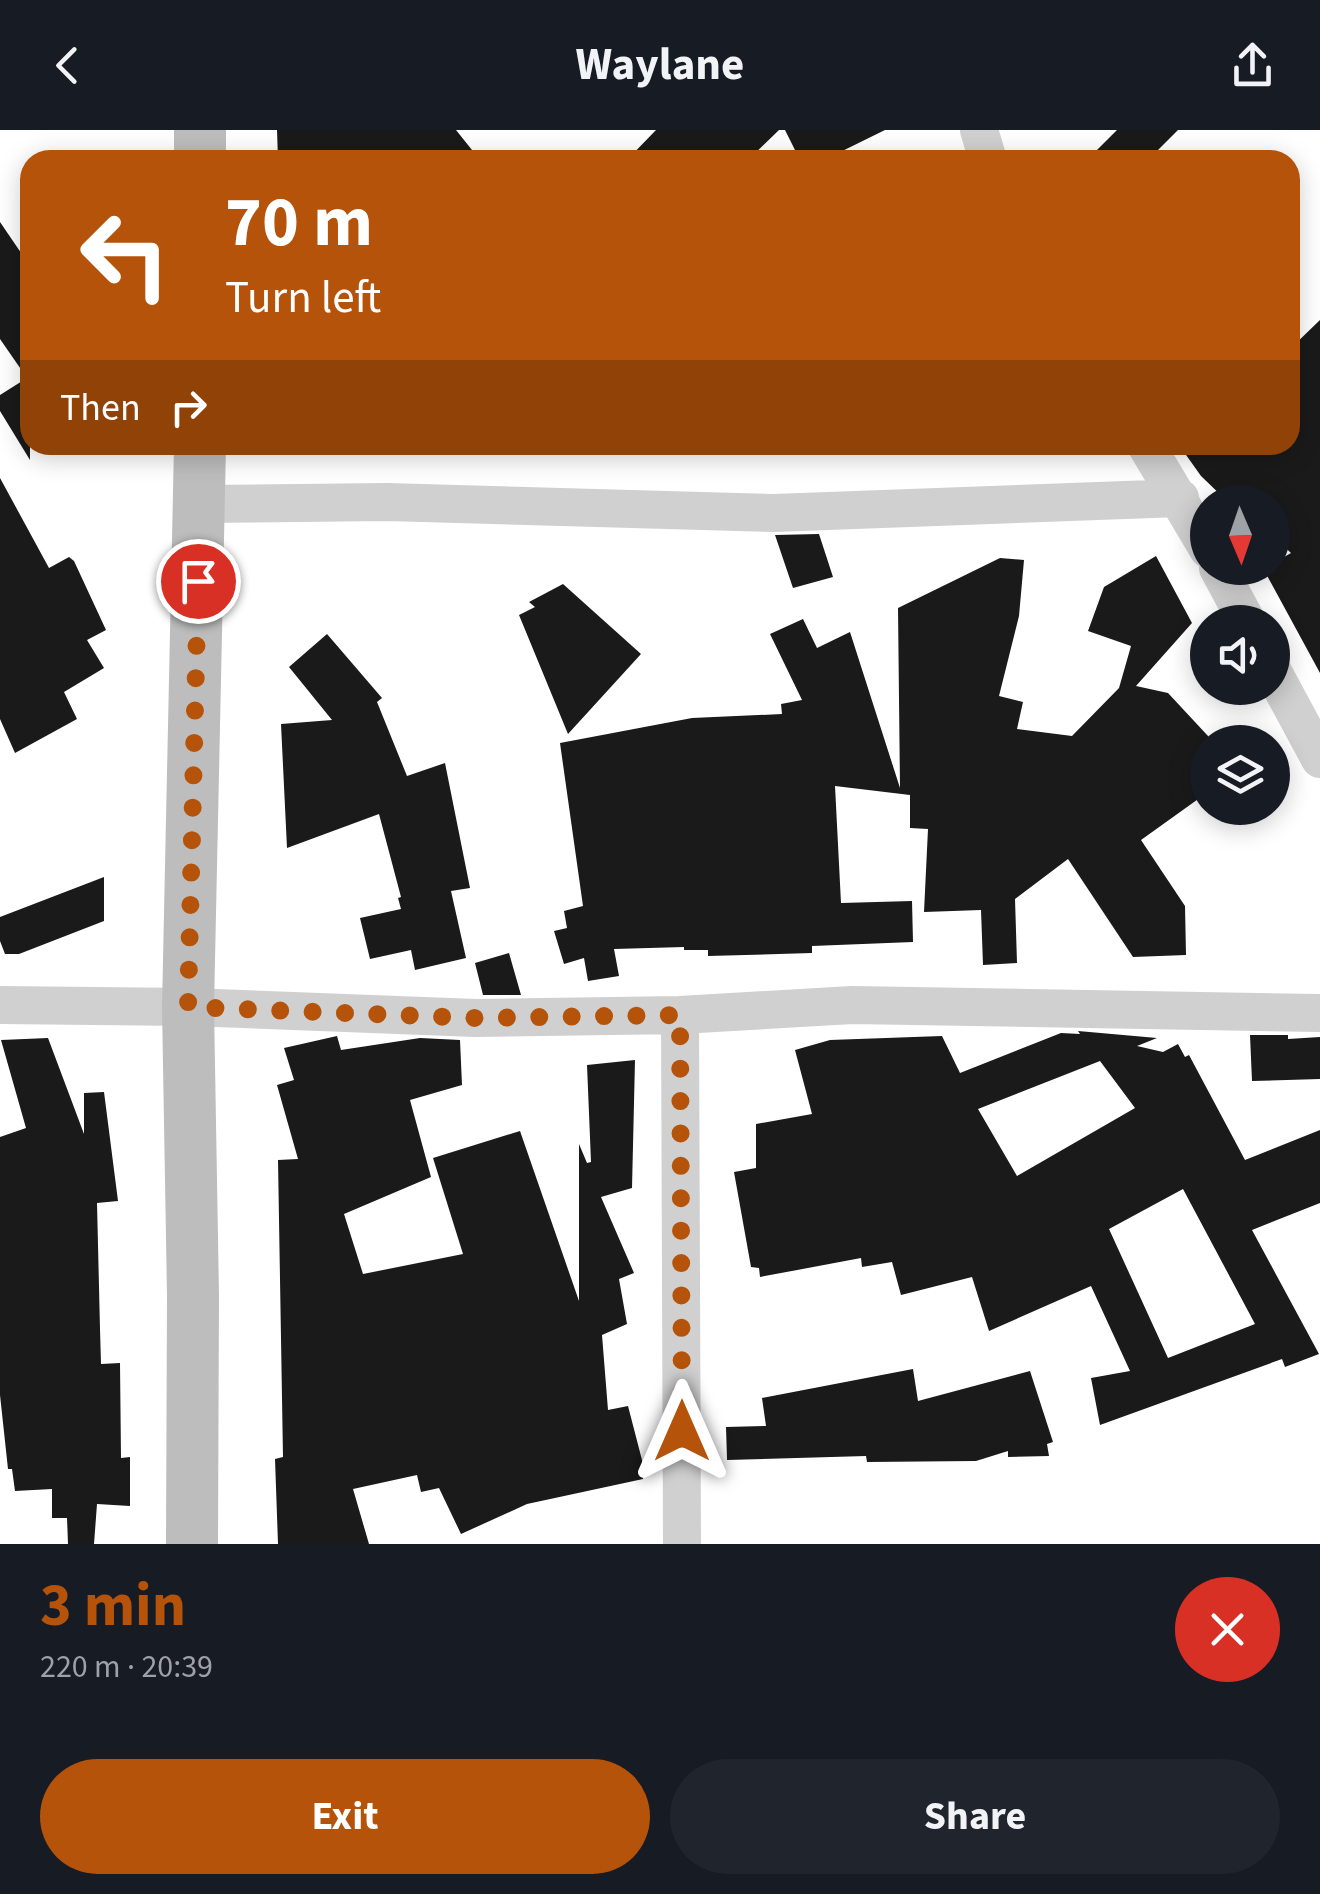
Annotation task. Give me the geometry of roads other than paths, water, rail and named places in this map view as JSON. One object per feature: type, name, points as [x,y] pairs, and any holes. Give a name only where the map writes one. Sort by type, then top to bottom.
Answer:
[{"type":"street","points":[[192,1544],[188,1007],[200,455]]},
{"type":"street","points":[[1152,455],[1190,516]]},
{"type":"street","points":[[200,504],[387,502],[774,513],[1180,498]]},
{"type":"street","points":[[1290,703],[1320,759]]},
{"type":"street","points":[[0,1005],[188,1007],[476,1018],[680,1015],[852,1005],[1320,1013]]},
{"type":"street","points":[[680,1015],[682,1544]]}]
